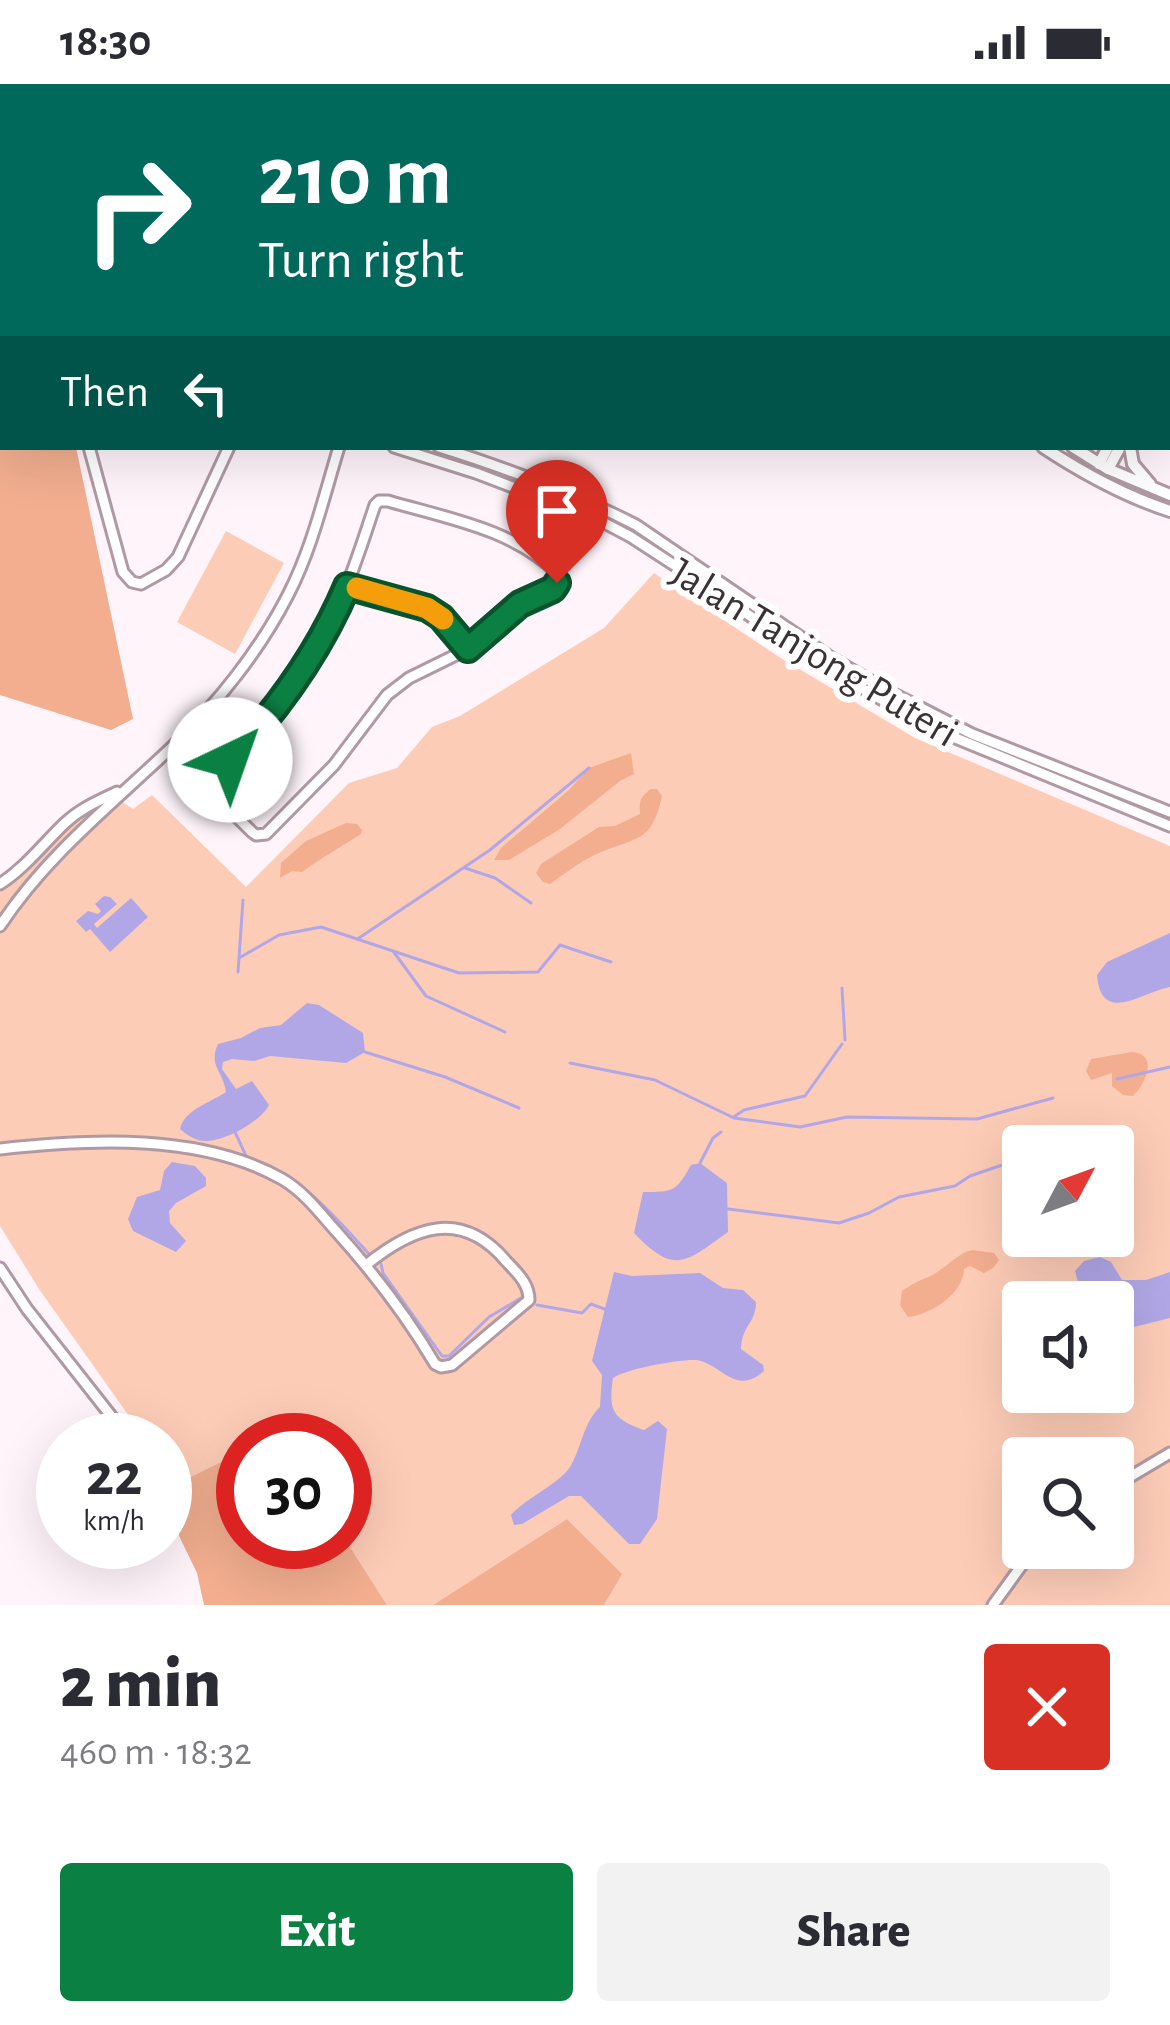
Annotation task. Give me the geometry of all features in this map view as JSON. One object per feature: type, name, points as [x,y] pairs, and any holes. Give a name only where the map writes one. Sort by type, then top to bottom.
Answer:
[{"type":"main road","points":[[1049,450],[1090,477],[1165,509]]},
{"type":"main road","points":[[1051,450],[1090,467],[1103,467],[1117,450]]},
{"type":"main road","points":[[1078,450],[1103,467],[1170,495]]},
{"type":"main road","points":[[1107,450],[1103,467],[1109,478],[1165,509]]},
{"type":"main road","points":[[1131,450],[1133,464],[1145,481],[1170,495]]},
{"type":"street","points":[[90,450],[123,572],[138,584],[166,570],[178,557],[228,450]]},
{"type":"street","points":[[0,926],[45,867],[169,750],[239,671],[290,591],[338,450]]},
{"type":"street","name":"Jalan Tanjong Puteri","points":[[404,450],[476,472],[598,520],[689,574],[824,667],[936,730],[1170,826]]},
{"type":"street","name":"Jalan Tanjong Puteri","points":[[449,450],[636,525],[830,657],[943,720],[1170,812]]},
{"type":"street","points":[[169,750],[251,832],[266,834],[334,765],[387,695],[409,678],[468,649],[520,604],[553,589],[560,579],[554,569],[507,538],[383,500],[375,505],[335,614],[287,695],[207,785]]},
{"type":"street","points":[[347,586],[427,608],[468,649]]},
{"type":"street","points":[[0,884],[27,864],[68,820],[94,801],[127,787]]},
{"type":"street","points":[[0,1149],[127,1141],[186,1148],[262,1169],[308,1199],[366,1265],[441,1367],[452,1365],[529,1300],[529,1288],[490,1242],[458,1229],[431,1228],[411,1234],[366,1265]]},
{"type":"street","points":[[0,1268],[26,1309],[109,1413]]},
{"type":"street","points":[[1134,1474],[1170,1453]]},
{"type":"street","points":[[993,1605],[1019,1569]]},
{"type":"shaded area","points":[[0,450],[77,450],[133,719],[111,730],[0,695]]},
{"type":"shaded area","points":[[226,531],[284,563],[235,654],[177,622]]},
{"type":"shaded area","points":[[654,573],[779,657],[915,738],[1170,846],[1170,1605],[604,1605],[621,1574],[567,1519],[433,1605],[387,1605],[364,1569],[372,1569],[372,1413],[216,1413],[216,1465],[192,1477],[192,1413],[127,1413],[0,1226],[0,884],[68,820],[112,795],[133,809],[152,795],[246,887],[349,783],[397,768],[432,727],[460,716],[604,628]]},
{"type":"shaded area","points":[[631,753],[634,774],[560,829],[509,860],[494,860],[501,848],[589,768]]},
{"type":"shaded area","points":[[651,789],[662,796],[642,836],[587,859],[550,884],[543,882],[536,873],[541,864],[599,827],[615,826],[640,814],[641,800]]},
{"type":"shaded area","points":[[346,823],[357,824],[361,834],[302,872],[280,878],[281,863],[306,841]]},
{"type":"shaded area","points":[[104,896],[117,904],[94,924],[97,928],[131,898],[148,917],[110,952],[76,921],[88,911],[98,914],[101,911],[95,904]]},
{"type":"shaded area","points":[[1170,933],[1170,987],[1124,1002],[1106,999],[1097,975],[1107,962]]},
{"type":"shaded area","points":[[307,1003],[319,1005],[363,1033],[365,1052],[346,1063],[270,1056],[223,1062],[222,1069],[236,1089],[252,1081],[269,1105],[251,1123],[216,1140],[197,1139],[180,1129],[193,1111],[226,1092],[215,1063],[218,1044],[281,1025]]},
{"type":"shaded area","points":[[1132,1052],[1148,1063],[1146,1077],[1133,1096],[1112,1086],[1112,1073],[1091,1080],[1086,1071],[1091,1059]]},
{"type":"shaded area","points":[[172,1162],[195,1166],[206,1178],[206,1186],[169,1211],[170,1223],[186,1241],[176,1252],[133,1231],[128,1219],[137,1197],[160,1190],[164,1171]]},
{"type":"shaded area","points":[[700,1163],[727,1183],[728,1232],[691,1257],[681,1260],[660,1255],[634,1233],[643,1192],[673,1189],[691,1165]]},
{"type":"shaded area","points":[[972,1250],[994,1253],[999,1260],[984,1273],[970,1266],[964,1269],[958,1287],[945,1301],[908,1317],[900,1305],[902,1291]]},
{"type":"shaded area","points":[[1100,1257],[1111,1262],[1122,1280],[1146,1280],[1170,1272],[1170,1318],[1134,1327],[1134,1281],[1078,1281],[1075,1271],[1084,1261]]},
{"type":"shaded area","points":[[614,1272],[632,1276],[700,1273],[723,1288],[743,1290],[756,1302],[741,1349],[763,1365],[764,1371],[745,1381],[736,1380],[705,1362],[688,1360],[613,1378],[612,1406],[619,1417],[644,1430],[658,1421],[667,1429],[657,1519],[640,1544],[629,1544],[581,1496],[569,1496],[522,1524],[514,1525],[511,1515],[565,1473],[600,1407],[602,1375],[592,1361]]},
{"type":"shaded area","points":[[216,1464],[216,1569],[364,1569],[387,1605],[204,1605],[192,1563],[192,1476]]},
{"type":"shaded area","points":[[567,1519],[622,1574],[604,1605],[433,1605]]},
{"type":"waterway","points":[[359,938],[490,850],[589,768]]},
{"type":"waterway","points":[[465,868],[495,878],[531,903]]},
{"type":"waterway","points":[[238,972],[243,900]]},
{"type":"waterway","points":[[239,958],[279,935],[321,927],[459,973],[538,972],[560,945],[611,962]]},
{"type":"waterway","points":[[393,951],[426,996],[505,1032]]},
{"type":"waterway","points":[[842,988],[845,1040]]},
{"type":"waterway","points":[[735,1116],[805,1096],[842,1044]]},
{"type":"waterway","points":[[365,1052],[445,1077],[519,1108]]},
{"type":"waterway","points":[[570,1063],[655,1080],[734,1118],[800,1127],[847,1117],[977,1119],[1053,1098]]},
{"type":"waterway","points":[[1117,1079],[1170,1067]]},
{"type":"waterway","points":[[235,1132],[247,1158]]},
{"type":"waterway","points":[[700,1163],[721,1132]]},
{"type":"waterway","points":[[241,1157],[298,1184],[373,1255]]},
{"type":"waterway","points":[[728,1209],[839,1223],[899,1197],[955,1186],[1002,1165]]},
{"type":"waterway","points":[[381,1264],[442,1356],[449,1356],[489,1317],[521,1298]]},
{"type":"waterway","points":[[537,1305],[582,1313],[591,1304],[607,1310]]},
{"type":"slow traffic","points":[[357,588],[427,608],[443,619]]},
{"type":"route","points":[[230,760],[287,695],[347,586],[427,608],[468,649],[520,604],[557,583]]}]
